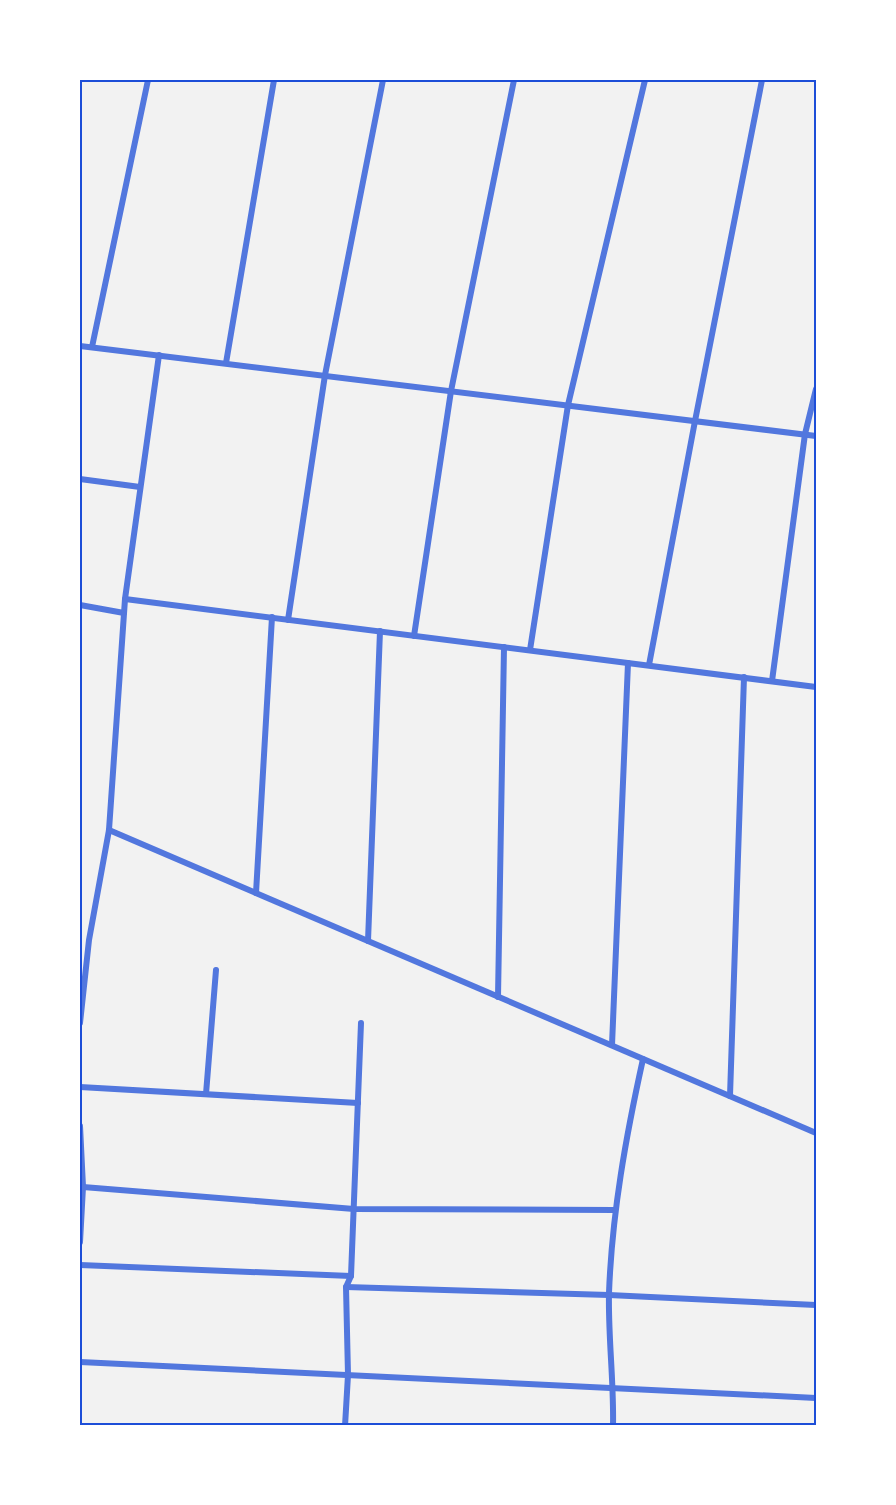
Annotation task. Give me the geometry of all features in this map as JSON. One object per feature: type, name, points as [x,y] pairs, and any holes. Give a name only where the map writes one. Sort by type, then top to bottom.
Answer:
[{"type":"street","points":[[92,347],[148,80]]},
{"type":"street","points":[[226,363],[274,80]]},
{"type":"street","points":[[288,620],[326,375],[383,80]]},
{"type":"street","points":[[414,636],[452,391],[514,80]]},
{"type":"street","points":[[530,650],[567,405],[645,80]]},
{"type":"street","points":[[649,665],[762,80]]},
{"type":"street","points":[[80,346],[816,436]]},
{"type":"street","points":[[80,1023],[89,940],[109,830],[125,599],[159,355]]},
{"type":"street","points":[[772,681],[805,434],[816,389]]},
{"type":"street","points":[[80,479],[140,487]]},
{"type":"street","points":[[125,599],[816,687]]},
{"type":"street","points":[[80,606],[124,613]]},
{"type":"street","points":[[256,893],[272,617]]},
{"type":"street","points":[[368,941],[380,631]]},
{"type":"street","points":[[498,997],[504,647]]},
{"type":"street","points":[[612,1045],[628,663]]},
{"type":"street","points":[[730,1096],[744,677]]},
{"type":"street","points":[[109,830],[816,1133]]},
{"type":"street","points":[[206,1094],[216,970]]},
{"type":"street","points":[[345,1425],[348,1375],[346,1287],[351,1276],[361,1023]]},
{"type":"street","points":[[613,1425],[614,1388],[609,1295],[614,1210],[629,1122],[644,1059]]},
{"type":"street","points":[[80,1087],[358,1103]]},
{"type":"street","points":[[80,1126],[83,1187],[80,1242]]},
{"type":"street","points":[[83,1187],[354,1209],[614,1210]]},
{"type":"street","points":[[80,1265],[351,1276]]},
{"type":"street","points":[[346,1287],[609,1295],[816,1305]]},
{"type":"street","points":[[80,1362],[816,1398]]}]
